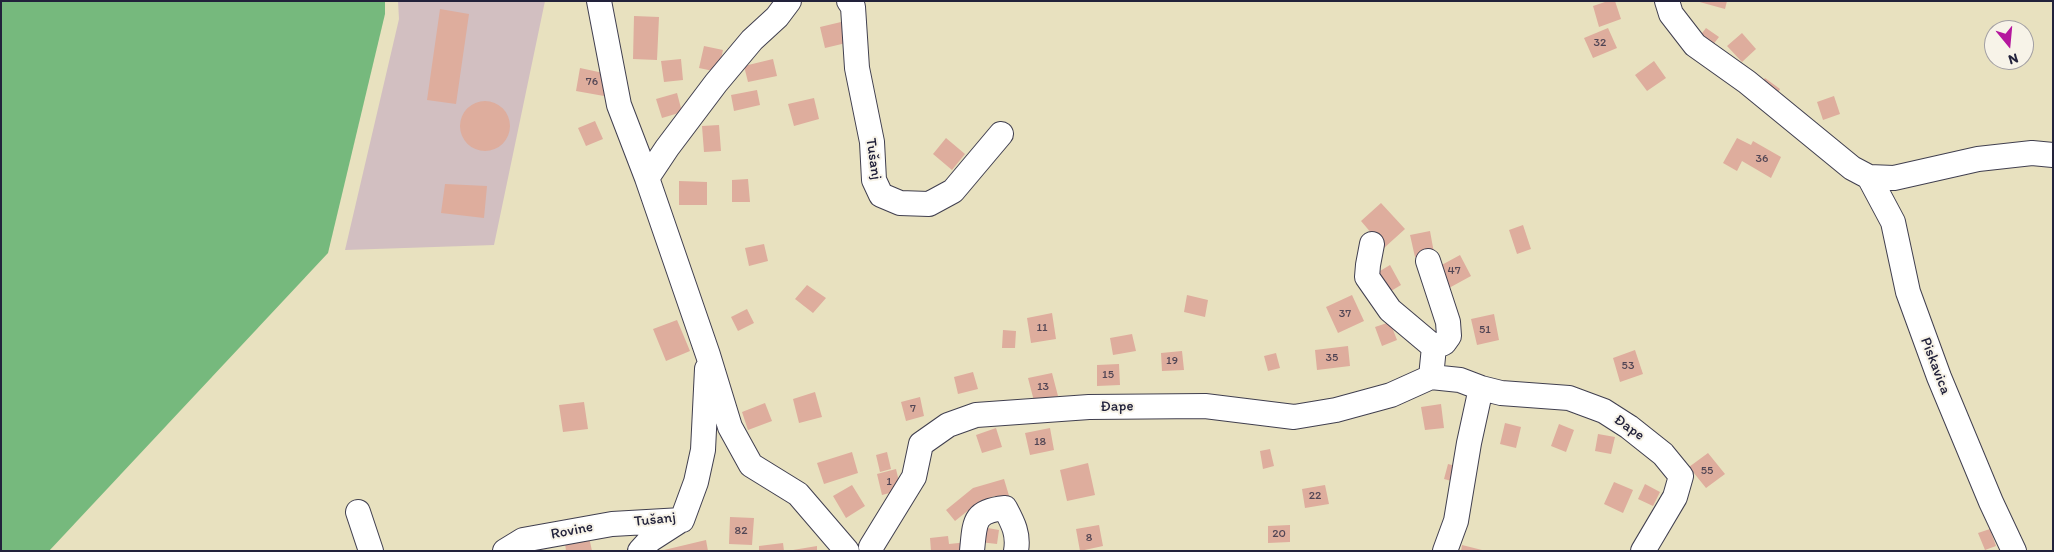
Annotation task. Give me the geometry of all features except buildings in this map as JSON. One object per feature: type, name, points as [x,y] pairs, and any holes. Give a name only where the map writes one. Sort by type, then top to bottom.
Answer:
[{"type":"street","name":"Tušanj","points":[[599,1],[619,105],[647,178],[708,355],[730,427],[751,465],[798,494],[847,551]]},
{"type":"street","points":[[647,178],[716,83],[752,40],[777,18],[789,1]]},
{"type":"street","name":"Tušanj","points":[[849,1],[853,7],[857,68],[872,142],[874,180],[880,195],[900,204],[929,204],[953,191],[1001,134]]},
{"type":"street","points":[[1667,1],[1671,14],[1695,45],[1747,82],[1852,168],[1869,177],[1894,178],[1978,159],[2032,153],[2053,155]]},
{"type":"street","name":"Piskavica","points":[[1869,177],[1893,222],[1908,292],[1939,376],[1991,502],[2014,551]]},
{"type":"street","points":[[1372,244],[1368,277],[1390,310],[1434,347]]},
{"type":"street","points":[[1428,261],[1449,329],[1449,336],[1444,343],[1434,347]]},
{"type":"street","points":[[1430,377],[1434,347]]},
{"type":"street","name":"Tušanj","points":[[612,524],[682,520],[696,482],[703,450],[708,355]]},
{"type":"street","name":"Đape","points":[[867,549],[914,477],[921,444],[948,425],[976,415],[1089,407],[1205,406],[1294,417],[1336,410],[1391,395],[1430,377],[1460,380],[1501,393],[1569,398],[1604,411],[1629,427],[1663,454],[1682,476],[1675,497],[1643,551]]},
{"type":"street","points":[[1445,551],[1456,521],[1469,442],[1481,388]]},
{"type":"street","points":[[972,551],[974,531],[978,518],[987,510],[1005,508],[1016,528],[1016,551]]},
{"type":"street","points":[[358,512],[371,551]]},
{"type":"street","points":[[640,551],[650,540],[682,520]]},
{"type":"street","name":"Rovine","points":[[505,551],[522,540],[612,524]]},
{"type":"shaded area","points":[[398,1],[545,1],[494,245],[345,250],[399,19]]},
{"type":"green space","points":[[1,1],[385,1],[385,14],[328,253],[49,551],[1,551]]}]
